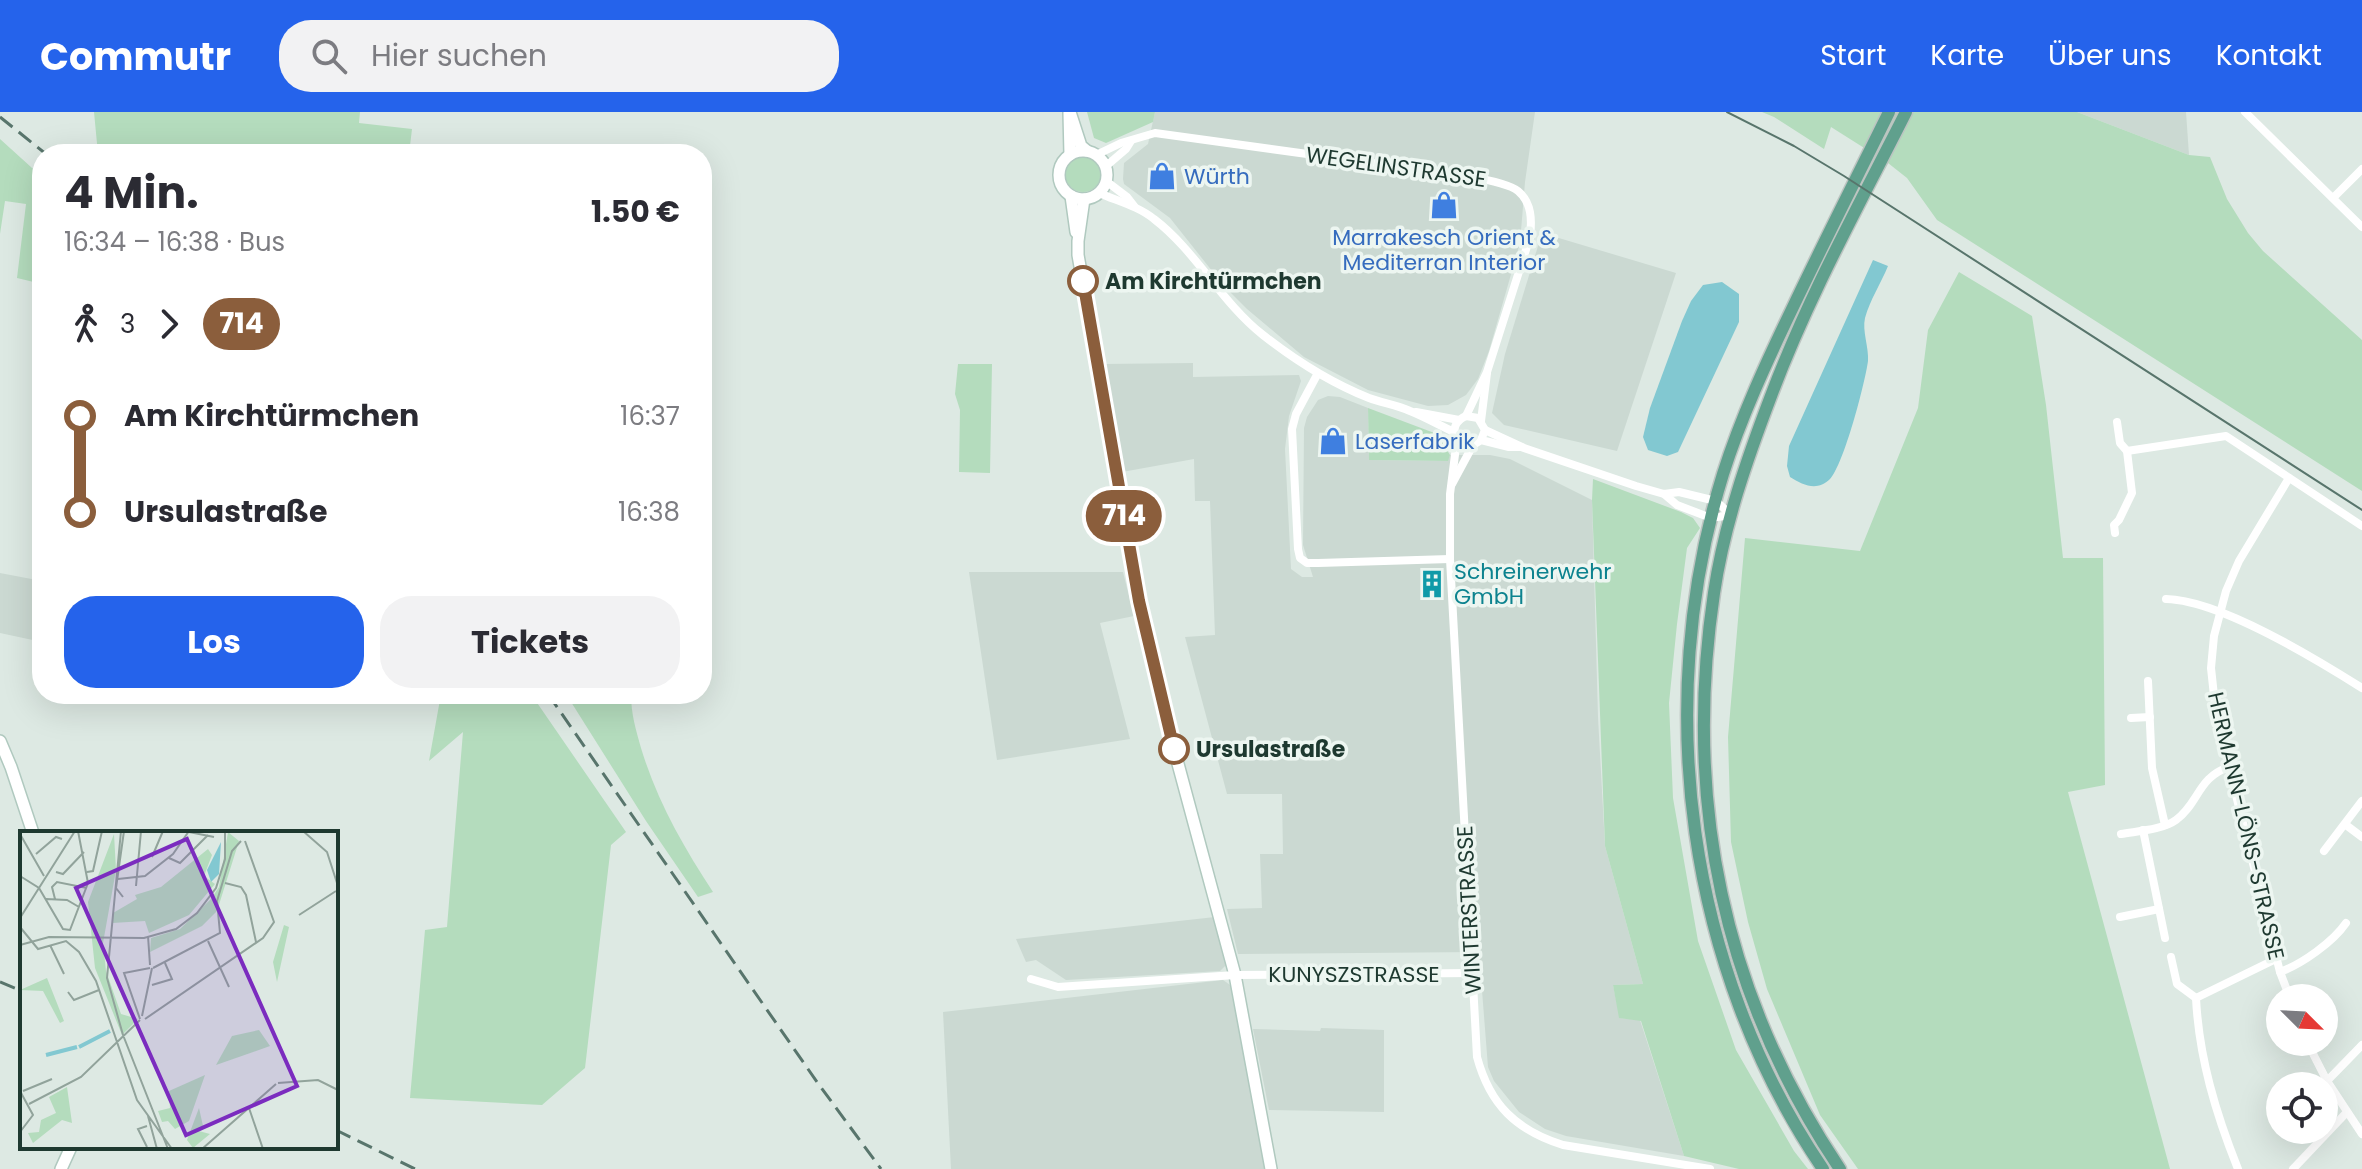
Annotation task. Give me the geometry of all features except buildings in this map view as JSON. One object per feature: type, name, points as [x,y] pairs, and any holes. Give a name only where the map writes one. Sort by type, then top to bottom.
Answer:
[{"type":"main road","points":[[1823,1169],[1784,1104],[1735,993],[1714,924],[1697,846],[1688,763],[1688,689],[1694,614],[1711,518],[1726,465],[1763,373],[1889,112]]},
{"type":"main road","points":[[1840,1169],[1819,1138],[1766,1038],[1732,940],[1710,838],[1704,729],[1707,669],[1714,593],[1731,515],[1772,394],[1821,279],[1906,112]]},
{"type":"street","points":[[1070,112],[1081,146],[1105,167],[1106,181],[1099,193],[1084,199],[1071,196],[1063,189],[1059,174],[1060,167],[1070,155],[1070,112]]},
{"type":"street","points":[[2245,112],[2362,227]]},
{"type":"street","name":"WEGELINSTRASSE","points":[[1091,153],[1155,133],[1445,173],[1497,182],[1520,192],[1531,213],[1530,237],[1487,372],[1462,418]]},
{"type":"street","points":[[1105,167],[1131,141]]},
{"type":"street","points":[[1070,155],[1091,153]]},
{"type":"street","points":[[2333,198],[2362,169]]},
{"type":"street","points":[[1106,181],[1127,197],[1134,207]]},
{"type":"street","points":[[1099,193],[1152,217],[1262,334],[1318,373],[1368,398],[1411,411],[1462,418],[1474,416],[1483,425],[1524,448],[1664,494],[1679,492],[1716,501],[1731,515]]},
{"type":"street","points":[[1071,196],[1078,241]]},
{"type":"street","points":[[1084,199],[1078,255],[1139,601],[1174,749],[1235,975],[1271,1169]]},
{"type":"street","name":"WEGELINSTRASSE","points":[[1483,425],[1487,372]]},
{"type":"street","points":[[1318,373],[1296,414],[1292,429],[1300,558],[1307,563],[1450,559]]},
{"type":"street","points":[[1411,411],[1456,436],[1464,445],[1477,443],[1524,448]]},
{"type":"street","points":[[1456,436],[1462,418]]},
{"type":"street","points":[[2115,533],[2114,525],[2132,493],[2127,451],[2120,443],[2117,422]]},
{"type":"street","points":[[1477,443],[1483,425]]},
{"type":"street","name":"WINTERSTRASSE","points":[[1456,436],[1450,506],[1450,559],[1477,1057],[1481,1071],[1494,1099],[1513,1119],[1541,1137],[1563,1145],[1710,1169]]},
{"type":"street","points":[[2127,451],[2226,436],[2362,526]]},
{"type":"street","name":"WINTERSTRASSE","points":[[1452,485],[1477,443]]},
{"type":"street","name":"HERMANN-LÖNS-STRASSE","points":[[2285,984],[2229,767],[2215,705],[2211,668],[2214,636],[2226,591],[2239,561],[2289,478]]},
{"type":"street","points":[[1664,494],[1677,505],[1711,518],[1731,515]]},
{"type":"street","points":[[2166,599],[2181,599],[2219,613],[2294,648],[2362,688]]},
{"type":"street","points":[[2148,681],[2152,768],[2165,825]]},
{"type":"street","points":[[2131,718],[2150,717]]},
{"type":"street","points":[[0,741],[32,831]]},
{"type":"street","points":[[2121,834],[2165,825],[2180,817],[2209,777],[2229,767]]},
{"type":"street","points":[[2324,851],[2362,801]]},
{"type":"street","points":[[2346,825],[2362,837]]},
{"type":"street","points":[[2143,830],[2165,938]]},
{"type":"street","points":[[2120,917],[2159,909]]},
{"type":"street","points":[[2280,972],[2291,968],[2337,935],[2346,923]]},
{"type":"street","points":[[2171,957],[2177,984],[2196,998],[2198,1029],[2211,1090],[2238,1169]]},
{"type":"street","points":[[2196,998],[2278,958]]},
{"type":"street","name":"KUNYSZSTRASSE","points":[[1031,979],[1058,987],[1235,975],[1473,973]]},
{"type":"street","points":[[2336,1072],[2362,1045]]},
{"type":"street","points":[[2338,1098],[2362,1134]]},
{"type":"street","points":[[2293,1169],[2347,1112]]},
{"type":"street","points":[[61,1169],[70,1149]]},
{"type":"shaded area","points":[[1155,112],[1535,112],[1520,243],[1489,351],[1478,379],[1466,395],[1448,405],[1428,406],[1368,390],[1304,357],[1247,309],[1224,286],[1170,218],[1124,184],[1124,163],[1148,144]]},
{"type":"shaded area","points":[[2077,112],[2186,112],[2189,155]]},
{"type":"shaded area","points":[[1542,233],[1676,273],[1617,451],[1504,425],[1492,413],[1505,354]]},
{"type":"shaded area","points":[[1193,363],[1193,377],[1299,375],[1301,381],[1289,416],[1285,449],[1291,569],[1302,577],[1313,577],[1303,545],[1304,428],[1318,400],[1328,396],[1340,397],[1368,408],[1369,460],[1447,461],[1450,455],[1490,455],[1510,459],[1592,500],[1605,846],[1643,984],[1613,985],[1620,1018],[1640,1020],[1684,1156],[1566,1136],[1545,1129],[1519,1112],[1494,1081],[1488,1067],[1479,952],[1238,954],[1227,909],[1262,908],[1260,854],[1283,854],[1282,794],[1227,794],[1185,637],[1215,635],[1210,501],[1195,501],[1194,459],[1122,472],[1103,364]]},
{"type":"shaded area","points":[[969,572],[1123,572],[1134,616],[1100,623],[1130,739],[997,760]]},
{"type":"shaded area","points":[[0,573],[32,579],[32,640],[0,633]]},
{"type":"shaded area","points":[[1215,917],[1227,964],[1220,971],[1066,980],[1036,960],[1026,962],[1016,939]]},
{"type":"shaded area","points":[[1223,980],[1233,987],[1265,1169],[951,1169],[943,1012]]},
{"type":"shaded area","points":[[1321,1028],[1384,1030],[1384,1112],[1269,1110],[1253,1029],[1320,1031]]},
{"type":"green space","points":[[94,112],[360,112],[359,123],[412,129],[410,144],[97,144]]},
{"type":"green space","points":[[1087,112],[1155,112],[1153,122],[1106,143],[1094,138]]},
{"type":"green space","points":[[1762,112],[2077,112],[2189,155],[2210,157],[2227,199],[2248,233],[2263,251],[2362,340],[2362,491],[1937,220],[1907,178],[1888,163],[1831,127],[1824,149]]},
{"type":"green space","points":[[0,139],[32,168],[32,282],[17,278],[26,204],[5,201],[0,234]]},
{"type":"green space","points":[[1083,156],[1096,161],[1101,174],[1096,187],[1083,192],[1070,187],[1065,174],[1070,161]]},
{"type":"green space","points":[[1959,272],[2032,316],[2046,405],[2063,558],[2103,558],[2105,785],[2068,792],[2170,1169],[1858,1169],[1820,1115],[1767,989],[1748,922],[1731,842],[1728,737],[1745,538],[1860,551],[1918,408],[1928,330]]},
{"type":"green space","points":[[958,364],[992,364],[990,473],[959,472],[960,410],[955,394]]},
{"type":"green space","points":[[1368,408],[1437,434],[1450,455],[1448,461],[1369,460]]},
{"type":"green space","points":[[1593,479],[1681,512],[1693,518],[1700,528],[1687,548],[1669,703],[1673,798],[1698,941],[1736,1050],[1794,1151],[1808,1169],[1739,1169],[1684,1156],[1641,1021],[1619,1018],[1613,985],[1643,984],[1605,846]]},
{"type":"green space","points":[[439,704],[538,704],[626,832],[611,845],[585,1068],[542,1105],[410,1098],[425,930],[447,927],[463,732],[429,761]]},
{"type":"green space","points":[[572,704],[632,704],[641,748],[663,805],[713,892],[698,897]]},
{"type":"water","points":[[1873,260],[1888,266],[1865,318],[1868,361],[1853,423],[1836,471],[1830,479],[1820,485],[1805,485],[1790,477],[1787,466],[1789,446]]},
{"type":"water","points":[[1722,282],[1739,294],[1739,322],[1678,452],[1667,456],[1648,450],[1643,437],[1650,408],[1682,321],[1703,285]]},
{"type":"tram line","points":[[1727,112],[1844,176],[2362,510]]},
{"type":"railway","points":[[0,117],[34,144]]},
{"type":"railway","points":[[555,704],[817,1082],[881,1169]]},
{"type":"railway","points":[[0,982],[20,990]]},
{"type":"railway","points":[[338,1131],[415,1169]]},
{"type":"bus line","name":"714","points":[[1083,281],[1139,601],[1174,749]]},
{"type":"place","name":"Würth","points":[[1162,176]]},
{"type":"place","name":"Marrakesch Orient & Mediterran Interior","points":[[1444,205]]},
{"type":"place","name":"Am Kirchtürmchen","points":[[1083,281]]},
{"type":"place","name":"Laserfabrik","points":[[1333,441]]},
{"type":"place","name":"Schreinerwehr GmbH","points":[[1432,584]]},
{"type":"place","name":"Ursulastraße","points":[[1174,749]]}]
